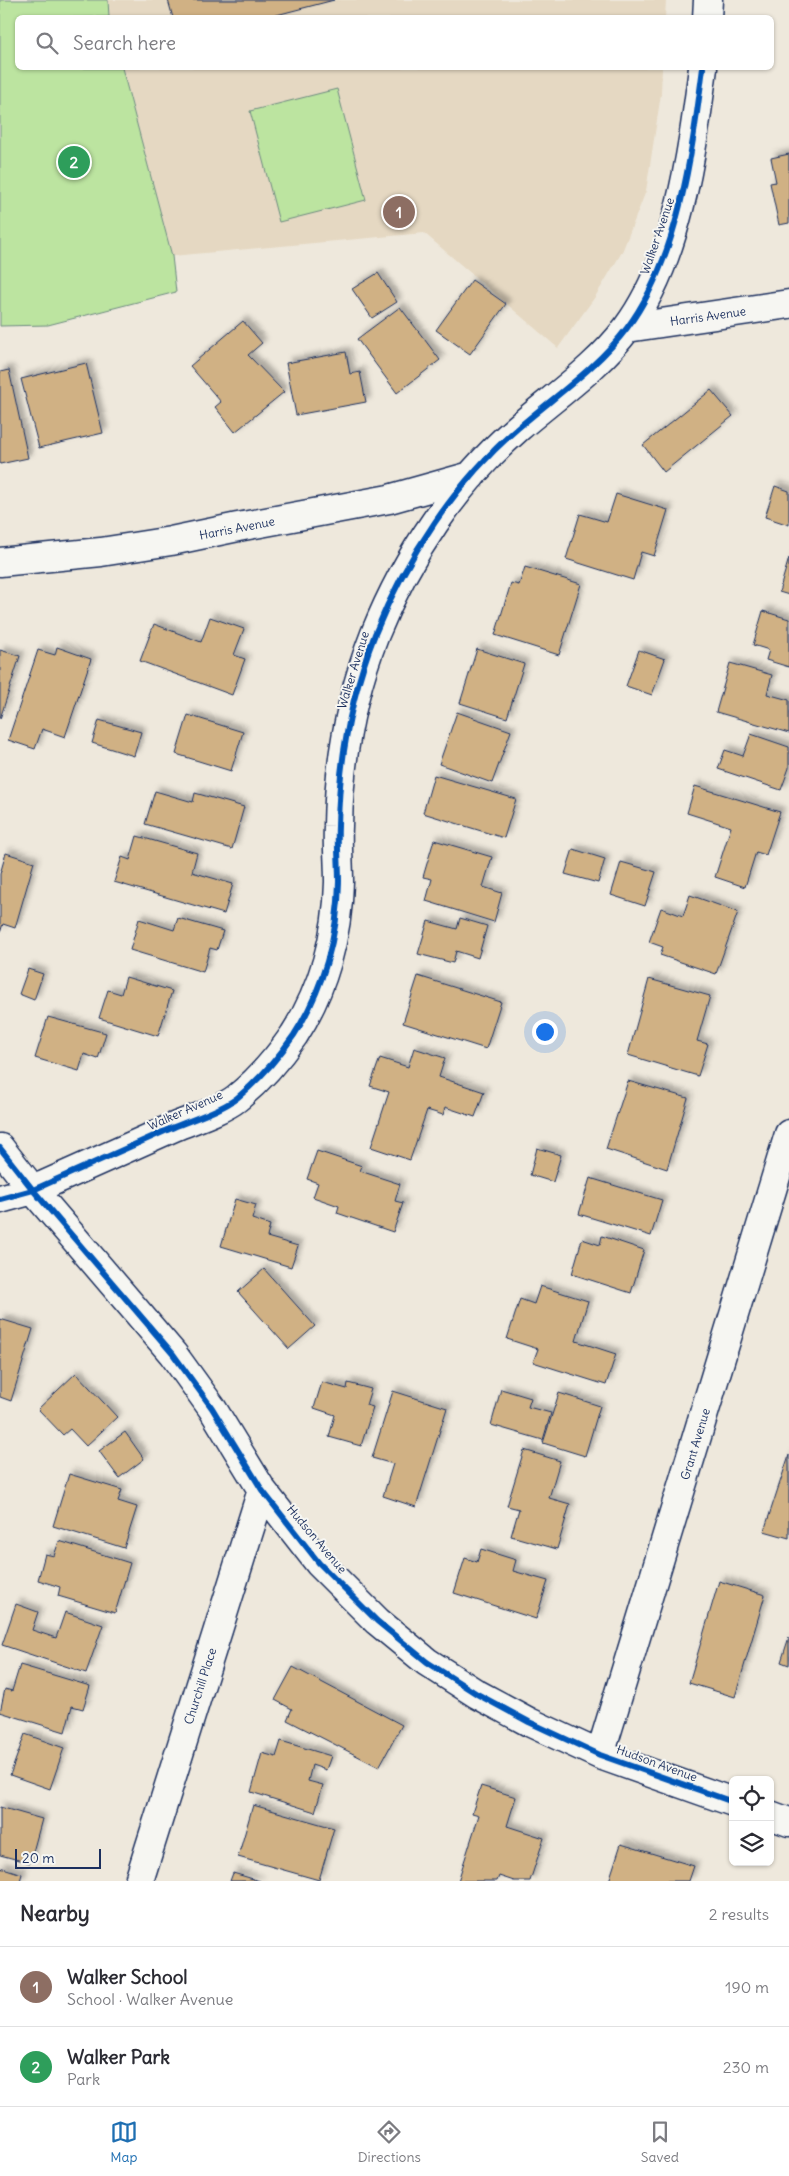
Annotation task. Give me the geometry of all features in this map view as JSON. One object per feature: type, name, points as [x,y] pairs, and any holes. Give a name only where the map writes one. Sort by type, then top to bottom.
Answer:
[{"type":"street","points":[[707,15],[708,0]]},
{"type":"street","name":"Walker Avenue","points":[[0,1200],[33,1190],[235,1100],[264,1073],[293,1036],[322,977],[331,948],[338,898],[338,825],[342,757],[359,681],[375,634],[418,546],[471,476],[516,430],[568,387],[627,328],[654,281],[676,220],[688,171],[703,70]]},
{"type":"street","name":"Harris Avenue","points":[[627,328],[789,304]]},
{"type":"street","name":"Harris Avenue","points":[[0,562],[102,552],[171,541],[389,499],[471,476]]},
{"type":"street","name":"Grant Avenue","points":[[600,1755],[789,1134]]},
{"type":"street","name":"Hudson Avenue","points":[[0,1148],[33,1190],[172,1354],[212,1408],[262,1490],[319,1563],[377,1621],[427,1662],[477,1694],[529,1722],[600,1755],[729,1801]]},
{"type":"street","name":"Churchill Place","points":[[139,1881],[262,1490]]},
{"type":"street","points":[[774,1816],[789,1822]]},
{"type":"shaded area","points":[[108,0],[666,0],[665,15],[109,15]]},
{"type":"shaded area","points":[[123,70],[662,70],[661,94],[646,191],[622,252],[595,297],[558,348],[424,233],[172,256]]},
{"type":"green space","points":[[0,0],[108,0],[109,15],[15,15],[15,70],[123,70],[172,256],[176,292],[48,325],[0,326]]},
{"type":"green space","points":[[337,89],[366,200],[279,222],[250,111]]},
{"type":"building","points":[[168,0],[334,0],[276,15],[172,15]]},
{"type":"building","points":[[789,154],[789,223],[779,225],[770,183],[776,182],[771,158]]},
{"type":"building","points":[[378,273],[397,302],[372,318],[352,289]]},
{"type":"building","points":[[472,280],[506,304],[470,354],[436,330]]},
{"type":"building","points":[[400,307],[440,360],[397,393],[357,339]]},
{"type":"building","points":[[243,321],[262,343],[248,355],[284,392],[235,432],[215,407],[221,402],[190,366]]},
{"type":"building","points":[[346,352],[350,374],[360,372],[366,402],[296,415],[286,363]]},
{"type":"building","points":[[86,363],[103,433],[39,448],[21,379]]},
{"type":"building","points":[[9,370],[28,458],[0,464],[0,372]]},
{"type":"building","points":[[711,390],[733,416],[664,472],[643,445]]},
{"type":"building","points":[[775,486],[789,491],[789,525],[765,517]]},
{"type":"building","points":[[616,494],[668,510],[654,556],[641,552],[633,580],[566,559],[580,514],[607,522]]},
{"type":"building","points":[[789,558],[789,595],[779,592]]},
{"type":"building","points":[[525,567],[581,584],[559,655],[495,635],[511,583],[519,585]]},
{"type":"building","points":[[763,611],[789,619],[789,667],[766,660],[769,650],[753,645]]},
{"type":"building","points":[[210,617],[244,629],[234,655],[245,659],[232,695],[140,661],[154,624],[201,642]]},
{"type":"building","points":[[57,647],[91,659],[65,737],[42,729],[35,749],[8,740],[38,650],[55,655]]},
{"type":"building","points":[[477,649],[524,664],[507,718],[460,703]]},
{"type":"building","points":[[0,650],[20,656],[0,719]]},
{"type":"building","points":[[639,650],[665,659],[652,695],[626,686]]},
{"type":"building","points":[[730,663],[772,675],[767,694],[789,700],[789,733],[716,712]]},
{"type":"building","points":[[457,712],[511,731],[492,783],[439,764]]},
{"type":"building","points":[[188,715],[243,732],[231,771],[176,754]]},
{"type":"building","points":[[99,720],[141,732],[134,756],[92,743]]},
{"type":"building","points":[[751,734],[789,747],[789,768],[781,790],[718,769],[725,750],[743,756]]},
{"type":"building","points":[[434,775],[516,799],[504,838],[423,813]]},
{"type":"building","points":[[695,786],[780,812],[766,855],[756,852],[745,887],[715,877],[731,827],[687,813]]},
{"type":"building","points":[[155,791],[193,802],[195,793],[244,807],[232,849],[145,824]]},
{"type":"building","points":[[137,836],[197,853],[192,872],[233,884],[224,914],[114,882],[122,857],[130,860]]},
{"type":"building","points":[[434,840],[492,857],[483,887],[502,893],[494,922],[426,901],[432,879],[423,877]]},
{"type":"building","points":[[573,849],[605,859],[598,883],[565,874]]},
{"type":"building","points":[[6,853],[34,862],[15,928],[3,924],[0,933],[0,874]]},
{"type":"building","points":[[621,862],[656,872],[645,906],[611,895]]},
{"type":"building","points":[[690,895],[738,912],[716,974],[660,955],[663,947],[649,942],[661,908],[683,916]]},
{"type":"building","points":[[178,918],[223,931],[217,950],[210,948],[203,972],[130,950],[139,919],[174,930]]},
{"type":"building","points":[[460,918],[487,926],[478,958],[456,951],[453,963],[418,954],[428,921],[457,929]]},
{"type":"building","points":[[28,969],[43,974],[34,1000],[19,994]]},
{"type":"building","points":[[418,976],[501,1002],[486,1049],[403,1023]]},
{"type":"building","points":[[126,977],[172,991],[158,1036],[99,1018],[108,990],[121,994]]},
{"type":"building","points":[[649,979],[710,996],[697,1041],[708,1044],[698,1076],[628,1055]]},
{"type":"building","points":[[48,1017],[106,1033],[98,1059],[84,1054],[79,1071],[35,1058]]},
{"type":"building","points":[[414,1048],[445,1058],[439,1077],[484,1092],[475,1117],[445,1107],[443,1115],[427,1110],[410,1160],[371,1147],[389,1092],[370,1086],[380,1058],[408,1067]]},
{"type":"building","points":[[628,1081],[688,1098],[667,1169],[606,1149]]},
{"type":"building","points":[[537,1148],[561,1155],[553,1182],[530,1175]]},
{"type":"building","points":[[317,1151],[362,1166],[360,1171],[400,1184],[395,1201],[403,1203],[393,1232],[337,1213],[339,1206],[313,1197],[318,1183],[307,1179]]},
{"type":"building","points":[[590,1178],[662,1200],[651,1236],[579,1214]]},
{"type":"building","points":[[235,1199],[256,1205],[252,1219],[270,1225],[267,1237],[298,1246],[291,1267],[221,1246]]},
{"type":"building","points":[[602,1236],[644,1250],[631,1293],[572,1274],[582,1239],[600,1245]]},
{"type":"building","points":[[264,1269],[315,1326],[289,1349],[238,1292]]},
{"type":"building","points":[[540,1286],[588,1301],[576,1341],[616,1354],[606,1385],[533,1362],[538,1349],[507,1339],[520,1299],[534,1304]]},
{"type":"building","points":[[0,1319],[33,1329],[11,1401],[0,1397]]},
{"type":"building","points":[[76,1373],[117,1417],[86,1446],[70,1429],[63,1435],[38,1409]]},
{"type":"building","points":[[322,1382],[347,1389],[348,1383],[371,1389],[366,1405],[373,1407],[361,1446],[329,1437],[335,1415],[314,1408]]},
{"type":"building","points":[[501,1389],[531,1398],[528,1407],[551,1413],[543,1440],[491,1425]]},
{"type":"building","points":[[393,1391],[447,1408],[416,1507],[383,1496],[393,1464],[372,1458]]},
{"type":"building","points":[[559,1393],[600,1406],[585,1456],[543,1443]]},
{"type":"building","points":[[125,1432],[144,1459],[119,1478],[99,1451]]},
{"type":"building","points":[[524,1450],[560,1461],[549,1498],[570,1504],[557,1549],[511,1536],[519,1509],[507,1506]]},
{"type":"building","points":[[789,1455],[789,1538],[764,1531]]},
{"type":"building","points":[[69,1474],[122,1490],[118,1501],[137,1507],[124,1548],[53,1526]]},
{"type":"building","points":[[59,1541],[130,1563],[115,1613],[58,1596],[60,1587],[38,1580],[45,1554],[54,1556]]},
{"type":"building","points":[[481,1549],[516,1560],[513,1571],[548,1581],[536,1619],[454,1593],[465,1558],[477,1562]]},
{"type":"building","points":[[719,1581],[765,1595],[735,1697],[689,1683]]},
{"type":"building","points":[[16,1604],[38,1612],[32,1630],[56,1638],[65,1612],[103,1625],[86,1673],[2,1645]]},
{"type":"building","points":[[789,1637],[789,1665],[781,1662]]},
{"type":"building","points":[[20,1665],[90,1686],[83,1709],[72,1706],[65,1732],[0,1712],[5,1689],[12,1691]]},
{"type":"building","points":[[293,1667],[402,1725],[379,1767],[287,1720],[292,1709],[275,1700]]},
{"type":"building","points":[[25,1734],[64,1748],[50,1789],[10,1775]]},
{"type":"building","points":[[281,1741],[331,1756],[326,1770],[312,1765],[308,1781],[323,1785],[315,1812],[251,1792],[262,1753],[276,1757]]},
{"type":"building","points":[[481,1786],[516,1797],[507,1826],[544,1838],[530,1881],[514,1881],[499,1876],[497,1881],[458,1881],[479,1815],[472,1813]]},
{"type":"building","points":[[253,1805],[334,1828],[319,1880],[238,1857]]},
{"type":"building","points":[[0,1807],[42,1819],[30,1863],[0,1855]]},
{"type":"building","points":[[621,1844],[694,1866],[689,1881],[609,1881]]},
{"type":"building","points":[[0,1867],[22,1874],[20,1881],[0,1881]]},
{"type":"building","points":[[233,1873],[260,1881],[230,1881]]},
{"type":"cycle path","points":[[0,1199],[33,1190],[224,1106],[237,1098],[260,1076],[294,1035],[321,981],[332,942],[338,902],[339,801],[344,752],[359,680],[375,634],[402,577],[418,549],[435,522],[474,472],[518,428],[576,381],[603,356],[627,328],[645,300],[671,237],[680,203],[694,134],[703,70]]},
{"type":"cycle path","points":[[0,1148],[33,1190],[173,1354],[212,1408],[262,1490],[319,1563],[377,1621],[427,1662],[477,1694],[529,1722],[600,1755],[729,1801]]},
{"type":"place","name":"Walker Park","points":[[74,162]]},
{"type":"place","name":"Walker School","points":[[399,212]]}]
